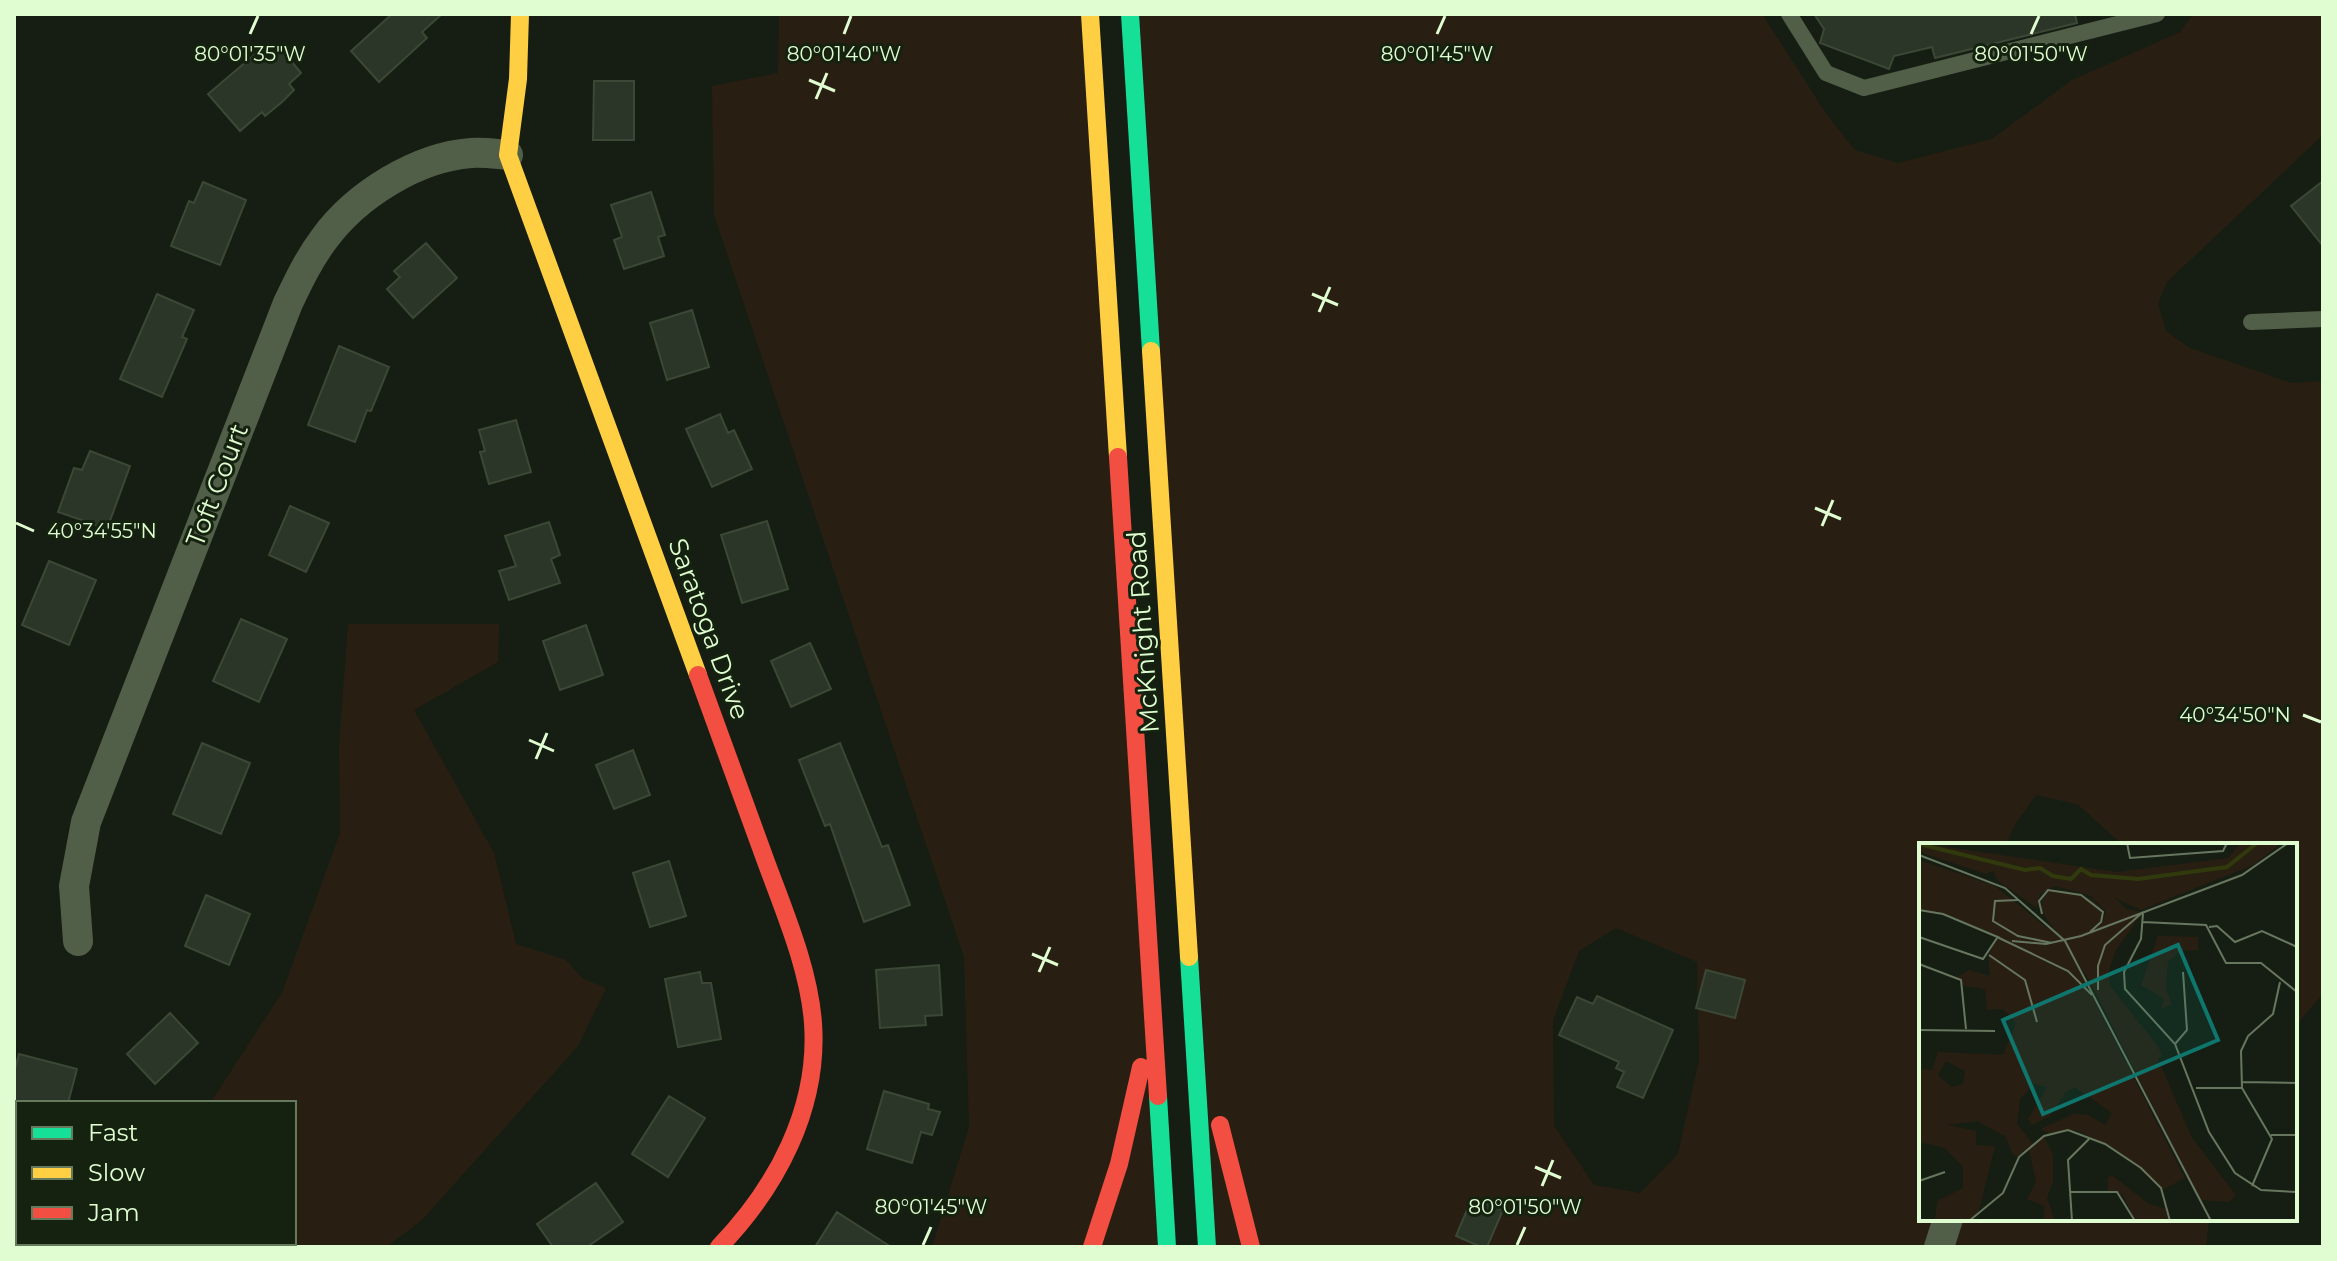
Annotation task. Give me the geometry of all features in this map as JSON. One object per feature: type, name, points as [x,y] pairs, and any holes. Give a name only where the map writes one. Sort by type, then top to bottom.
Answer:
[{"type":"main road","name":"Saratoga Drive","points":[[520,14],[518,79],[508,155],[777,892],[802,973],[813,1022],[811,1066],[802,1112],[790,1148],[748,1218],[719,1247]]},
{"type":"main road","name":"McKnight Road","points":[[1090,14],[1167,1247]]},
{"type":"main road","name":"McKnight Road","points":[[1130,14],[1207,1247]]},
{"type":"main road","points":[[1192,1005],[1251,1247]]},
{"type":"main road","points":[[1092,1247],[1129,1125],[1152,1010]]},
{"type":"street","name":"Toft Court","points":[[78,941],[74,886],[86,822],[288,303],[306,265],[327,235],[351,209],[383,186],[437,160],[471,153],[508,155]]},
{"type":"street","points":[[1939,1247],[1947,1221]]},
{"type":"lane","points":[[1789,14],[1826,73],[1864,88],[2157,14]]},
{"type":"lane","points":[[2251,322],[2323,319]]},
{"type":"shaded area","points":[[779,14],[1090,14],[1167,1247],[932,1247],[969,1127],[964,957],[714,215],[712,86],[778,73]]},
{"type":"shaded area","points":[[1130,14],[1762,14],[1827,115],[1855,150],[1898,163],[1992,139],[2072,80],[2180,32],[2193,14],[2323,14],[2323,135],[2167,282],[2158,304],[2166,331],[2190,348],[2292,383],[2323,381],[2323,994],[2297,1024],[2297,843],[2121,843],[2077,804],[2036,795],[2014,826],[2007,843],[1919,843],[1919,1221],[2209,1221],[2206,1247],[1207,1247]],"holes":[[[1616,928],[1697,962],[1699,1060],[1678,1154],[1640,1193],[1594,1185],[1554,1126],[1553,1020],[1579,951]]]},
{"type":"shaded area","points":[[348,624],[499,624],[498,662],[414,710],[494,853],[516,944],[566,960],[582,978],[606,988],[578,1046],[421,1221],[386,1247],[14,1247],[16,1180],[16,1245],[296,1245],[296,1101],[211,1101],[282,993],[340,833],[339,746]]},
{"type":"building","points":[[392,14],[442,14],[422,32],[427,38],[379,82],[351,51]]},
{"type":"building","points":[[1814,14],[2075,14],[2077,23],[1935,58],[1932,47],[1894,56],[1889,69],[1820,43],[1824,29]]},
{"type":"building","points":[[261,49],[270,60],[282,50],[301,73],[289,84],[294,90],[282,102],[265,116],[262,112],[240,131],[208,94]]},
{"type":"building","points":[[594,81],[634,81],[634,140],[593,140]]},
{"type":"building","points":[[2323,181],[2323,246],[2291,206]]},
{"type":"building","points":[[203,182],[246,200],[220,265],[171,246],[189,201],[194,203]]},
{"type":"building","points":[[651,192],[665,235],[658,237],[664,256],[624,269],[614,240],[622,237],[611,205]]},
{"type":"building","points":[[426,243],[457,278],[413,318],[387,289],[400,277],[394,271]]},
{"type":"building","points":[[157,294],[194,310],[182,337],[187,339],[162,397],[120,379]]},
{"type":"building","points":[[692,310],[709,367],[667,380],[650,323]]},
{"type":"building","points":[[339,346],[389,367],[355,442],[308,425]]},
{"type":"building","points":[[720,414],[728,433],[734,430],[752,469],[712,487],[686,429]]},
{"type":"building","points":[[516,420],[531,472],[489,484],[480,452],[485,451],[479,430]]},
{"type":"building","points":[[90,451],[130,466],[107,529],[58,512],[74,468],[82,470]]},
{"type":"building","points":[[290,506],[329,523],[306,572],[269,555]]},
{"type":"building","points":[[767,521],[788,589],[742,603],[721,535]]},
{"type":"building","points":[[549,522],[560,555],[551,559],[560,583],[509,600],[499,571],[516,566],[505,536]]},
{"type":"building","points":[[49,561],[96,580],[69,645],[22,625]]},
{"type":"building","points":[[241,619],[287,639],[259,702],[213,681]]},
{"type":"building","points":[[586,625],[603,675],[560,690],[543,641]]},
{"type":"building","points":[[810,643],[831,689],[791,707],[771,661]]},
{"type":"building","points":[[202,743],[250,763],[221,834],[173,814]]},
{"type":"building","points":[[840,743],[882,847],[888,845],[910,905],[864,922],[830,824],[825,826],[799,760]]},
{"type":"building","points":[[633,750],[650,795],[614,809],[596,765]]},
{"type":"building","points":[[669,861],[686,916],[650,927],[633,873]]},
{"type":"building","points":[[206,895],[250,914],[229,965],[185,946]]},
{"type":"building","points":[[939,965],[942,1015],[925,1016],[926,1025],[880,1028],[876,970]]},
{"type":"building","points":[[1706,970],[1745,980],[1735,1018],[1696,1008]]},
{"type":"building","points":[[700,972],[702,983],[711,983],[721,1039],[678,1047],[665,979]]},
{"type":"building","points":[[1597,996],[1673,1030],[1643,1098],[1617,1087],[1624,1072],[1616,1068],[1619,1062],[1559,1035],[1577,997],[1593,1004]]},
{"type":"building","points":[[170,1013],[198,1043],[155,1084],[127,1054]]},
{"type":"building","points":[[19,1054],[77,1069],[69,1101],[14,1103],[14,1073]]},
{"type":"building","points":[[884,1091],[929,1104],[928,1109],[940,1112],[932,1135],[921,1132],[912,1163],[867,1149]]},
{"type":"building","points":[[669,1096],[705,1118],[668,1177],[632,1154]]},
{"type":"building","points":[[596,1183],[623,1222],[587,1247],[553,1247],[537,1224]]},
{"type":"building","points":[[1472,1198],[1503,1210],[1487,1247],[1456,1236]]},
{"type":"building","points":[[837,1212],[891,1247],[815,1247]]},
{"type":"traffic: fast","points":[[1130,14],[1151,351]]},
{"type":"traffic: fast","points":[[1189,957],[1207,1247]]},
{"type":"traffic: fast","points":[[1158,1096],[1167,1247]]},
{"type":"traffic: slow","points":[[520,14],[518,79],[508,155],[698,675]]},
{"type":"traffic: slow","points":[[1090,14],[1118,457]]},
{"type":"traffic: slow","points":[[1151,351],[1189,957]]},
{"type":"traffic: jam","points":[[1118,457],[1158,1096]]},
{"type":"traffic: jam","points":[[698,675],[795,940],[811,1002],[813,1023],[809,1085],[790,1144],[759,1199],[719,1247]]},
{"type":"traffic: jam","points":[[1092,1247],[1119,1164],[1141,1067]]},
{"type":"traffic: jam","points":[[1220,1125],[1251,1247]]}]
